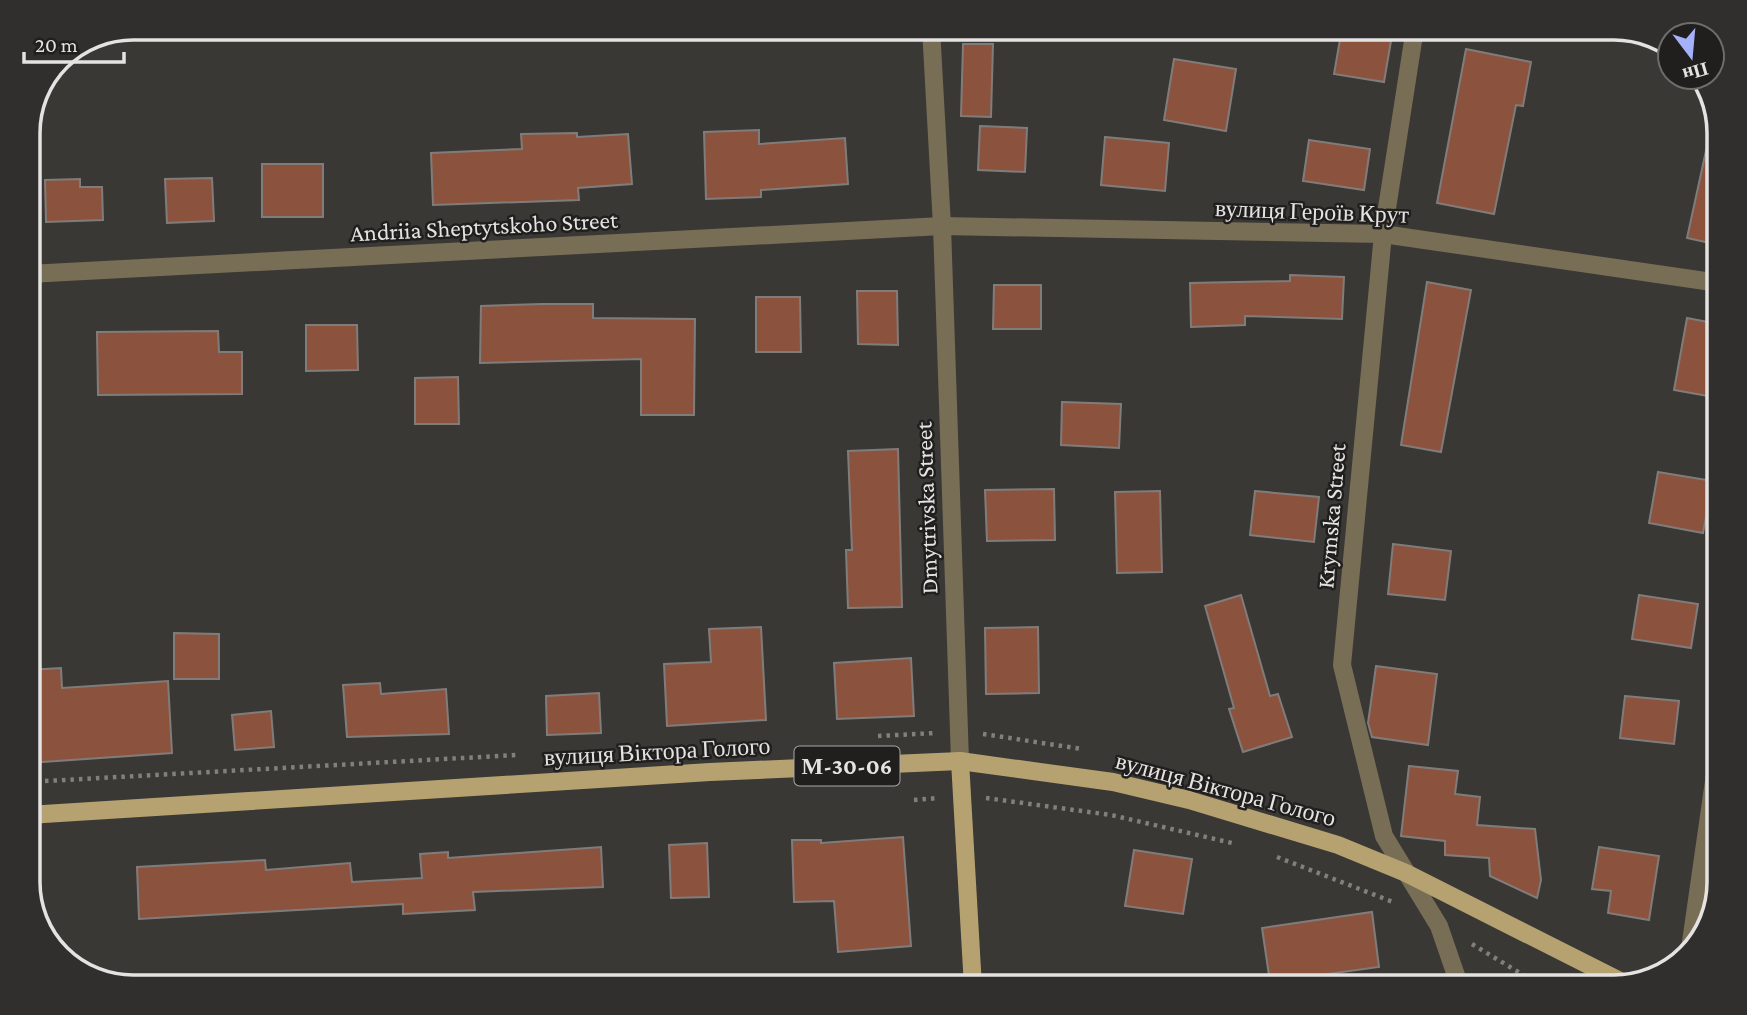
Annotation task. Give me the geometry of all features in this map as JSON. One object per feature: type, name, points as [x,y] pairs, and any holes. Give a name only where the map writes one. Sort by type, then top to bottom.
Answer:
[{"type":"main road","name":"Dmytrivska Street","points":[[960,761],[972,975]]},
{"type":"main road","name":"вулиця Віктора Голого","points":[[40,814],[710,772],[960,761],[1113,782],[1189,800],[1338,845],[1406,873],[1608,975]]},
{"type":"street","name":"Dmytrivska Street","points":[[932,40],[942,226],[960,761]]},
{"type":"street","name":"Krymska Street","points":[[1413,40],[1383,234],[1342,665],[1384,836],[1439,926],[1456,975]]},
{"type":"street","name":"вулиця Героїв Крут","points":[[942,226],[1383,234],[1707,281]]},
{"type":"street","name":"Andriia Sheptytskoho Street","points":[[40,273],[942,226]]},
{"type":"street","points":[[1693,930],[1707,830]]},
{"type":"path","points":[[914,800],[962,797],[1014,800],[1111,815],[1242,845]]},
{"type":"path","points":[[1267,853],[1373,892],[1395,904]]},
{"type":"path","points":[[1439,926],[1525,975]]},
{"type":"building","points":[[1340,40],[1391,40],[1384,82],[1334,74]]},
{"type":"building","points":[[963,44],[993,44],[991,117],[961,116]]},
{"type":"building","points":[[1466,49],[1531,62],[1523,106],[1516,105],[1494,214],[1437,203]]},
{"type":"building","points":[[1174,59],[1236,69],[1226,131],[1164,120]]},
{"type":"building","points":[[980,126],[1027,128],[1025,172],[978,170]]},
{"type":"building","points":[[759,130],[759,144],[845,138],[848,184],[761,190],[761,197],[706,199],[704,132]]},
{"type":"building","points":[[577,133],[577,137],[628,134],[632,184],[578,188],[579,200],[433,205],[431,153],[522,149],[521,134]]},
{"type":"building","points":[[1105,137],[1169,143],[1165,191],[1101,185]]},
{"type":"building","points":[[1309,140],[1370,149],[1364,190],[1303,181]]},
{"type":"building","points":[[1707,146],[1707,242],[1687,238]]},
{"type":"building","points":[[262,164],[323,164],[323,217],[262,217]]},
{"type":"building","points":[[212,178],[214,221],[167,223],[165,179]]},
{"type":"building","points":[[80,179],[80,187],[102,187],[103,220],[46,222],[45,180]]},
{"type":"building","points":[[1290,275],[1344,277],[1342,319],[1245,316],[1245,325],[1191,327],[1190,283],[1290,281]]},
{"type":"building","points":[[1427,282],[1471,290],[1441,452],[1401,445]]},
{"type":"building","points":[[994,285],[1041,285],[1041,329],[993,329]]},
{"type":"building","points":[[857,291],[897,291],[898,345],[858,344]]},
{"type":"building","points":[[756,297],[800,297],[801,352],[756,352]]},
{"type":"building","points":[[593,304],[593,318],[695,319],[694,415],[641,415],[641,359],[480,363],[481,306]]},
{"type":"building","points":[[1687,318],[1707,322],[1707,396],[1674,390]]},
{"type":"building","points":[[306,325],[357,325],[358,370],[306,371]]},
{"type":"building","points":[[218,331],[219,352],[242,352],[242,394],[98,395],[97,332]]},
{"type":"building","points":[[458,377],[459,424],[415,424],[415,378]]},
{"type":"building","points":[[1062,402],[1121,404],[1119,448],[1061,445]]},
{"type":"building","points":[[898,449],[902,607],[848,608],[846,550],[852,550],[848,451]]},
{"type":"building","points":[[1658,472],[1707,480],[1707,512],[1703,533],[1649,523]]},
{"type":"building","points":[[1054,489],[1055,540],[987,541],[985,490]]},
{"type":"building","points":[[1160,491],[1162,572],[1117,573],[1115,492]]},
{"type":"building","points":[[1255,491],[1319,497],[1314,542],[1250,535]]},
{"type":"building","points":[[1393,544],[1451,551],[1445,600],[1388,594]]},
{"type":"building","points":[[1241,595],[1270,696],[1278,694],[1292,737],[1243,752],[1229,709],[1234,708],[1205,606]]},
{"type":"building","points":[[1639,595],[1698,604],[1691,648],[1632,639]]},
{"type":"building","points":[[761,627],[766,720],[667,726],[664,664],[711,662],[709,629]]},
{"type":"building","points":[[1038,627],[1039,693],[986,694],[985,628]]},
{"type":"building","points":[[174,633],[219,634],[219,679],[174,679]]},
{"type":"building","points":[[911,658],[914,716],[837,719],[834,663]]},
{"type":"building","points":[[1376,666],[1437,674],[1428,745],[1372,737],[1368,723]]},
{"type":"building","points":[[61,668],[62,688],[168,681],[172,753],[40,762],[40,669]]},
{"type":"building","points":[[380,683],[381,694],[446,689],[449,734],[347,737],[343,685]]},
{"type":"building","points":[[599,693],[601,733],[547,735],[546,696]]},
{"type":"building","points":[[1625,696],[1679,701],[1674,744],[1620,738]]},
{"type":"building","points":[[271,711],[274,747],[235,750],[232,715]]},
{"type":"building","points":[[1409,766],[1458,771],[1455,794],[1480,797],[1477,825],[1535,829],[1541,880],[1537,898],[1490,876],[1489,858],[1445,855],[1445,841],[1401,836]]},
{"type":"building","points":[[903,837],[911,946],[838,952],[834,901],[794,902],[792,840],[821,840],[821,843]]},
{"type":"building","points":[[707,843],[709,897],[671,898],[669,845]]},
{"type":"building","points":[[601,847],[603,887],[473,892],[475,910],[403,914],[403,904],[139,919],[137,867],[265,860],[266,870],[350,863],[352,882],[422,878],[420,854],[448,852],[448,858]]},
{"type":"building","points":[[1599,847],[1659,856],[1649,920],[1608,913],[1611,891],[1592,889]]},
{"type":"building","points":[[1134,850],[1192,859],[1183,914],[1125,906]]},
{"type":"building","points":[[1372,912],[1379,967],[1321,975],[1269,975],[1262,928]]}]
